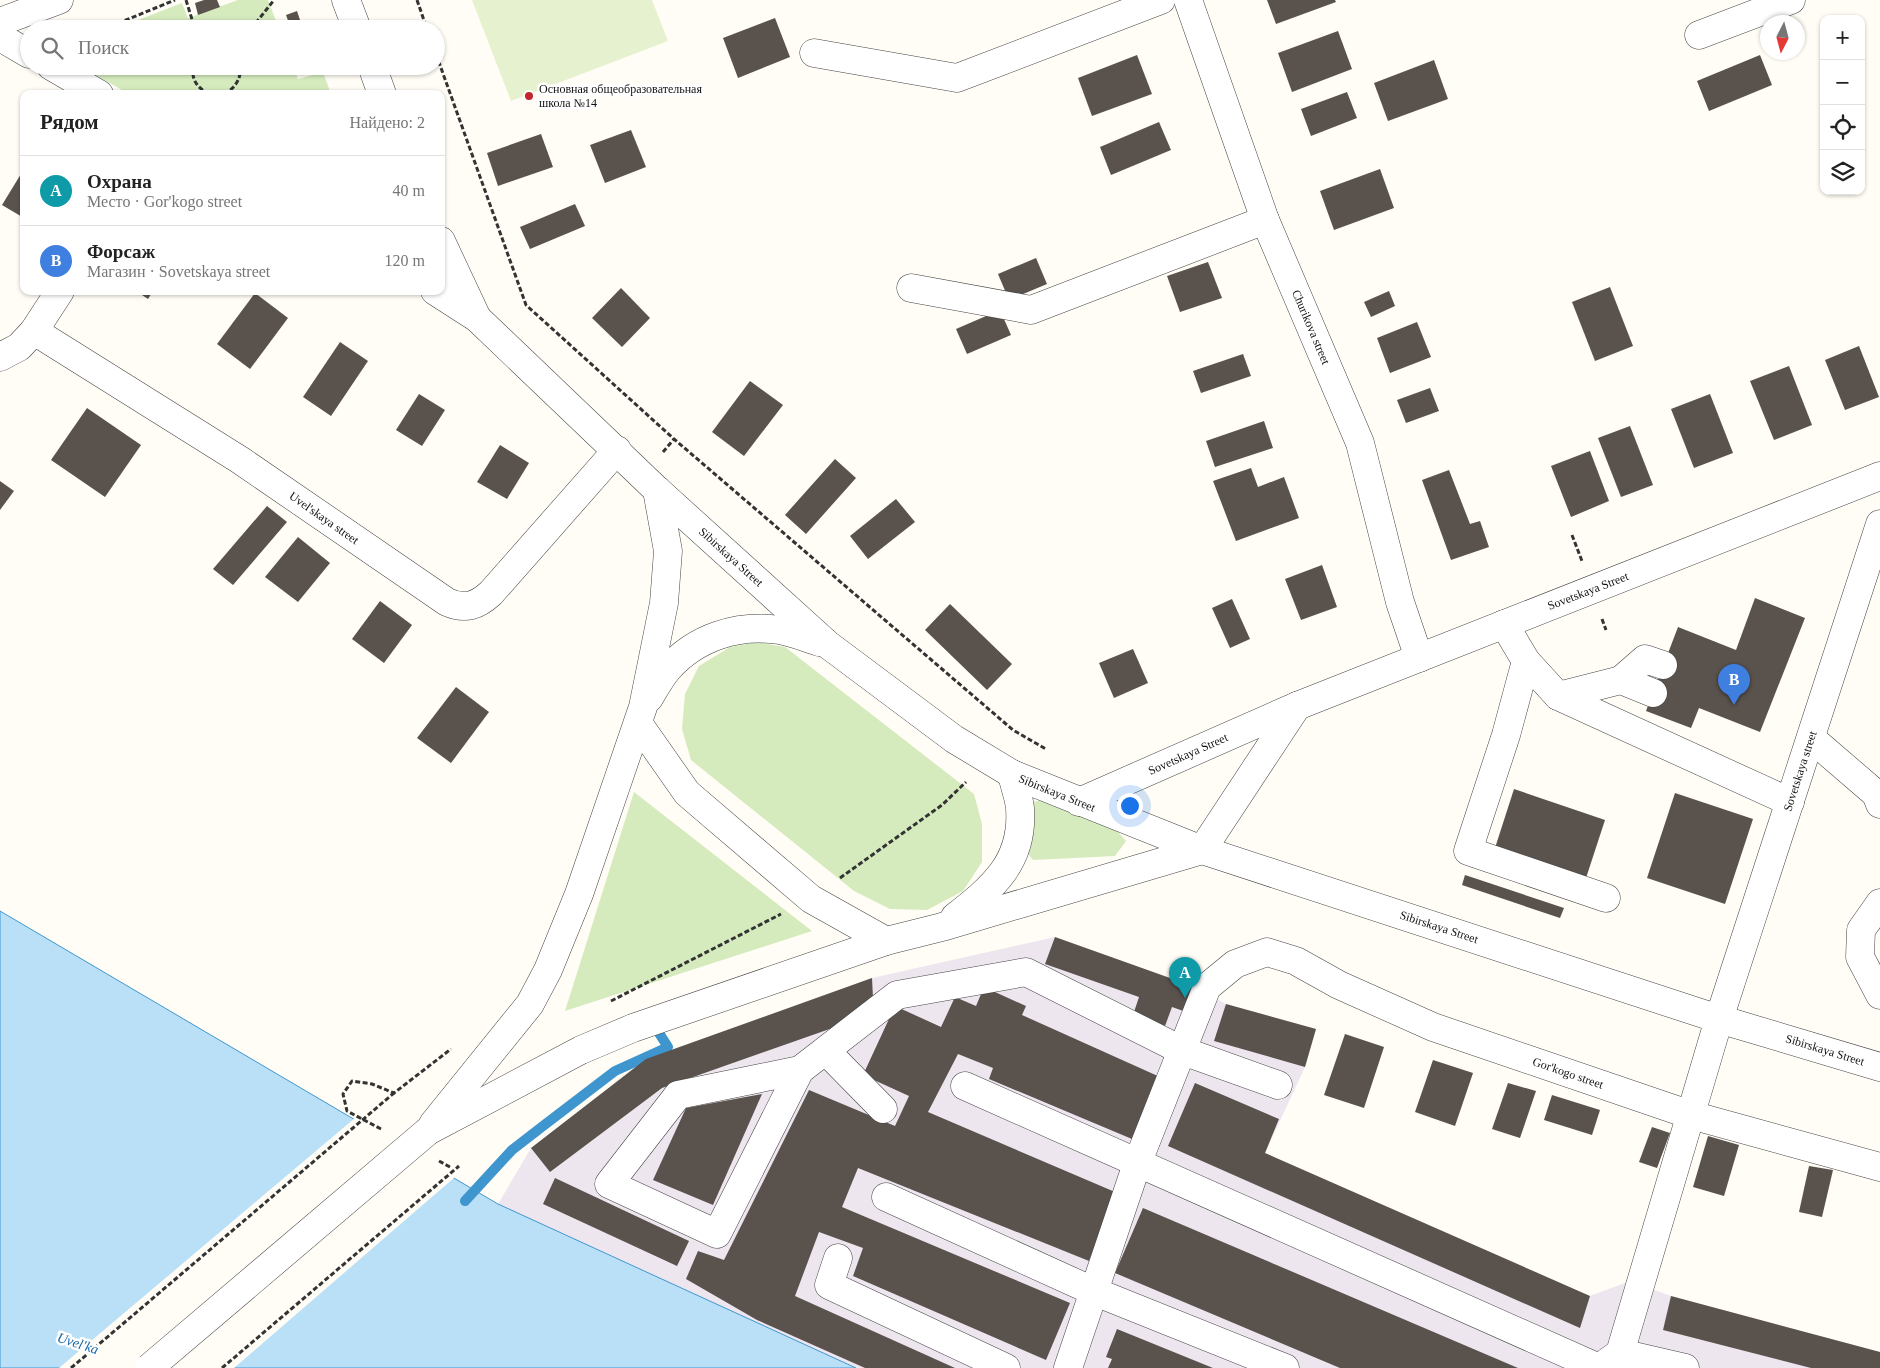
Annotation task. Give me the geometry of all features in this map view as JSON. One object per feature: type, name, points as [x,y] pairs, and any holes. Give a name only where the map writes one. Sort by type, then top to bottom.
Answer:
[{"type":"street","points":[[0,22],[59,0]]},
{"type":"street","points":[[346,0],[354,20]]},
{"type":"street","points":[[814,53],[957,78],[1161,0]]},
{"type":"street","name":"Churikova street","points":[[1188,0],[1264,220],[1360,443],[1400,602],[1419,658]]},
{"type":"street","points":[[1699,35],[1791,0]]},
{"type":"street","points":[[0,37],[20,49]]},
{"type":"street","points":[[66,75],[91,90]]},
{"type":"street","points":[[375,75],[381,90]]},
{"type":"street","points":[[911,288],[1031,310],[1264,220]]},
{"type":"street","name":"Sibirskaya Street","points":[[445,250],[477,318],[649,482],[827,644],[954,739],[1012,774],[1202,850],[1719,1019],[1880,1067]]},
{"type":"street","points":[[0,357],[19,347],[34,331],[57,295]]},
{"type":"street","points":[[441,295],[477,318]]},
{"type":"street","name":"Uvel'skaya street","points":[[34,331],[240,460],[447,602],[458,607],[469,607],[481,602],[491,593],[616,450]]},
{"type":"street","name":"Sovetskaya Street","points":[[1078,802],[1297,706],[1880,476]]},
{"type":"street","points":[[149,1368],[428,1131],[530,1004],[548,970],[579,894],[641,715],[664,603],[668,550],[649,482]]},
{"type":"street","name":"Sovetskaya street","points":[[1606,1363],[1691,1115],[1719,1019],[1880,524]]},
{"type":"street","points":[[1504,624],[1526,660],[1558,696],[1790,802]]},
{"type":"street","points":[[641,715],[668,669],[695,645],[718,634],[748,629],[780,630],[827,644]]},
{"type":"street","points":[[1558,696],[1621,680],[1645,659],[1663,665]]},
{"type":"street","points":[[1526,660],[1506,735],[1468,851],[1606,898]]},
{"type":"street","points":[[1621,680],[1653,693]]},
{"type":"street","points":[[428,1131],[581,1050],[633,1028],[886,941],[942,927],[1202,850],[1297,706]]},
{"type":"street","points":[[641,715],[687,793],[811,899],[886,941]]},
{"type":"street","points":[[1811,738],[1876,794],[1880,804]]},
{"type":"street","points":[[942,927],[990,889],[1006,869],[1017,845],[1020,809],[1012,774]]},
{"type":"street","points":[[1880,903],[1861,930],[1860,957],[1880,996]]},
{"type":"street","name":"Gor'kogo street","points":[[1183,1051],[1206,988],[1235,964],[1267,952],[1296,960],[1339,986],[1433,1027],[1691,1115],[1880,1167]]},
{"type":"street","points":[[800,1070],[717,1234],[610,1184],[678,1095],[800,1070],[897,995],[1026,972],[1183,1051],[1278,1085]]},
{"type":"street","points":[[826,1051],[883,1109]]},
{"type":"street","points":[[1068,1368],[1137,1164],[1183,1051]]},
{"type":"street","points":[[965,1086],[1137,1164],[1606,1363],[1685,1368]]},
{"type":"street","points":[[886,1197],[1093,1291],[1285,1368]]},
{"type":"street","points":[[838,1258],[828,1285],[1006,1368]]},
{"type":"path","points":[[126,20],[175,0]]},
{"type":"path","points":[[186,0],[192,20]]},
{"type":"path","points":[[258,20],[274,0]]},
{"type":"path","points":[[417,0],[424,20]]},
{"type":"path","points":[[193,75],[201,90]]},
{"type":"path","points":[[229,90],[236,85],[239,75]]},
{"type":"path","points":[[444,75],[526,305],[674,439],[1013,730],[1046,749]]},
{"type":"path","points":[[649,482],[674,439]]},
{"type":"path","points":[[608,1002],[811,899],[942,805],[989,760],[1013,730]]},
{"type":"path","points":[[71,1368],[394,1093],[459,1043]]},
{"type":"path","points":[[382,1130],[348,1111],[343,1094],[352,1081],[372,1084],[394,1093]]},
{"type":"path","points":[[433,1158],[450,1167]]},
{"type":"path","points":[[222,1368],[460,1166]]},
{"type":"shaded area","points":[[1055,937],[1198,988],[1226,1004],[1316,1029],[1305,1067],[1265,1153],[1590,1296],[1630,1281],[1671,1296],[1880,1352],[1880,1368],[856,1368],[498,1204],[531,1148],[646,1059],[872,978]]},
{"type":"green space","points":[[238,0],[268,0],[276,20],[138,20],[182,3],[188,18]]},
{"type":"green space","points":[[472,0],[652,0],[668,41],[511,101]]},
{"type":"green space","points":[[96,75],[296,75],[298,79],[312,75],[324,75],[330,90],[122,90]]},
{"type":"green space","points":[[757,642],[785,647],[974,794],[982,824],[982,862],[963,891],[927,910],[890,909],[854,891],[691,760],[682,729],[685,694],[699,666],[730,647]]},
{"type":"green space","points":[[634,792],[812,931],[565,1011]]},
{"type":"green space","points":[[1043,799],[1116,830],[1126,841],[1115,856],[1033,860],[1023,848],[1031,803]]},
{"type":"water","name":"Uvel'ka","points":[[0,911],[498,1204],[856,1368],[0,1368]]},
{"type":"pier","points":[[355,1118],[455,1177],[234,1368],[59,1368]]},
{"type":"building","points":[[204,0],[217,0],[220,7],[198,15],[195,3]]},
{"type":"building","points":[[1267,0],[1335,0],[1336,2],[1276,24]]},
{"type":"building","points":[[297,11],[300,20],[288,20],[286,15]]},
{"type":"building","points":[[775,18],[790,57],[738,78],[723,38]]},
{"type":"building","points":[[1338,31],[1352,69],[1292,92],[1278,53]]},
{"type":"building","points":[[1137,55],[1152,94],[1092,116],[1078,78]]},
{"type":"building","points":[[1760,55],[1760,60],[1762,60],[1772,85],[1709,111],[1697,81]]},
{"type":"building","points":[[1434,60],[1448,99],[1388,121],[1374,83]]},
{"type":"building","points":[[1347,92],[1357,118],[1311,136],[1301,109]]},
{"type":"building","points":[[1159,122],[1171,150],[1111,175],[1100,147]]},
{"type":"building","points":[[631,130],[646,167],[605,183],[590,145]]},
{"type":"building","points":[[541,134],[553,167],[498,186],[487,153]]},
{"type":"building","points":[[1380,169],[1394,208],[1334,230],[1320,191]]},
{"type":"building","points":[[20,176],[20,216],[2,205]]},
{"type":"building","points":[[575,204],[585,226],[530,249],[520,227]]},
{"type":"building","points":[[1036,258],[1047,284],[1009,300],[998,274]]},
{"type":"building","points":[[1208,262],[1222,298],[1180,312],[1167,276]]},
{"type":"building","points":[[1610,287],[1633,346],[1595,361],[1572,302]]},
{"type":"building","points":[[621,288],[650,318],[622,347],[592,318]]},
{"type":"building","points":[[1389,291],[1395,306],[1371,317],[1364,302]]},
{"type":"building","points":[[142,295],[150,295],[148,299]]},
{"type":"building","points":[[254,295],[258,295],[288,318],[250,369],[217,344]]},
{"type":"building","points":[[1000,310],[1011,335],[967,354],[956,329]]},
{"type":"building","points":[[1417,322],[1431,357],[1390,373],[1377,338]]},
{"type":"building","points":[[340,342],[368,361],[331,416],[303,397]]},
{"type":"building","points":[[1859,346],[1879,397],[1845,410],[1825,360]]},
{"type":"building","points":[[1243,354],[1251,376],[1201,393],[1193,371]]},
{"type":"building","points":[[1789,366],[1812,425],[1774,440],[1750,381]]},
{"type":"building","points":[[750,381],[783,405],[744,456],[712,432]]},
{"type":"building","points":[[1430,388],[1439,411],[1406,423],[1397,400]]},
{"type":"building","points":[[419,394],[445,410],[422,446],[396,430]]},
{"type":"building","points":[[1710,394],[1733,453],[1694,468],[1671,409]]},
{"type":"building","points":[[87,408],[141,445],[105,497],[51,460]]},
{"type":"building","points":[[1264,421],[1273,448],[1215,467],[1206,441]]},
{"type":"building","points":[[1630,426],[1653,485],[1621,497],[1598,438]]},
{"type":"building","points":[[500,445],[529,463],[507,499],[477,482]]},
{"type":"building","points":[[1590,451],[1609,501],[1571,517],[1551,466]]},
{"type":"building","points":[[835,459],[856,478],[806,534],[785,515]]},
{"type":"building","points":[[1251,468],[1258,487],[1284,477],[1299,518],[1236,541],[1213,481]]},
{"type":"building","points":[[1449,470],[1470,524],[1480,521],[1489,547],[1451,560],[1422,480]]},
{"type":"building","points":[[0,481],[14,491],[0,510]]},
{"type":"building","points":[[896,499],[915,522],[868,559],[850,536]]},
{"type":"building","points":[[267,506],[287,522],[233,585],[213,569]]},
{"type":"building","points":[[298,537],[330,563],[298,602],[265,577]]},
{"type":"building","points":[[1322,565],[1337,607],[1301,620],[1285,579]]},
{"type":"building","points":[[1755,598],[1805,618],[1760,732],[1699,708],[1691,728],[1646,711],[1678,627],[1736,650]]},
{"type":"building","points":[[1232,599],[1250,639],[1230,648],[1212,608]]},
{"type":"building","points":[[380,601],[412,625],[384,663],[352,639]]},
{"type":"building","points":[[950,604],[1012,664],[987,690],[925,630]]},
{"type":"building","points":[[1133,649],[1148,683],[1114,698],[1099,663]]},
{"type":"building","points":[[456,687],[489,712],[451,763],[417,738]]},
{"type":"building","points":[[1514,789],[1605,820],[1586,878],[1495,848]]},
{"type":"building","points":[[1675,793],[1753,819],[1725,904],[1647,878]]},
{"type":"building","points":[[1465,875],[1564,908],[1560,918],[1462,885]]},
{"type":"building","points":[[1055,937],[1198,988],[1189,1013],[1172,1007],[1165,1026],[1133,1015],[1139,997],[1045,964]]},
{"type":"building","points":[[872,978],[873,998],[841,1025],[662,1088],[550,1172],[531,1148],[646,1059]]},
{"type":"building","points":[[984,987],[1026,1006],[1022,1015],[1160,1077],[1132,1139],[989,1079],[993,1068],[958,1054],[928,1112],[1115,1192],[1089,1261],[858,1168],[842,1207],[1070,1303],[1046,1360],[853,1276],[863,1248],[819,1232],[795,1296],[955,1368],[865,1368],[757,1320],[686,1279],[698,1251],[724,1260],[809,1090],[895,1126],[909,1096],[863,1075],[895,1006],[941,1027],[955,997],[976,1006]]},
{"type":"building","points":[[1226,1004],[1316,1029],[1305,1067],[1214,1041]]},
{"type":"building","points":[[1345,1034],[1384,1047],[1364,1108],[1324,1095]]},
{"type":"building","points":[[1433,1060],[1473,1073],[1455,1126],[1415,1112]]},
{"type":"building","points":[[1195,1083],[1279,1119],[1265,1153],[1590,1296],[1580,1328],[1168,1146]]},
{"type":"building","points":[[1508,1083],[1536,1091],[1520,1138],[1492,1129]]},
{"type":"building","points":[[762,1094],[713,1205],[653,1180],[686,1108]]},
{"type":"building","points":[[1552,1095],[1600,1110],[1592,1135],[1544,1120]]},
{"type":"building","points":[[1652,1127],[1670,1133],[1657,1168],[1639,1162]]},
{"type":"building","points":[[1708,1136],[1739,1145],[1724,1196],[1693,1187]]},
{"type":"building","points":[[1809,1166],[1833,1170],[1822,1217],[1799,1212]]},
{"type":"building","points":[[555,1178],[689,1241],[677,1266],[543,1204]]},
{"type":"building","points":[[1143,1208],[1518,1368],[1340,1368],[1115,1273]]},
{"type":"building","points":[[1671,1296],[1880,1352],[1880,1368],[1811,1368],[1663,1330]]},
{"type":"building","points":[[1117,1329],[1213,1368],[1108,1368],[1112,1359],[1106,1357]]},
{"type":"waterway","points":[[465,1201],[512,1150],[615,1071],[668,1047],[657,1030]]},
{"type":"place","name":"Основная общеобразовательная школа №14","points":[[529,96]]},
{"type":"place","name":"Форсаж","points":[[1734,705]]},
{"type":"place","name":"Охрана","points":[[1185,998]]}]
